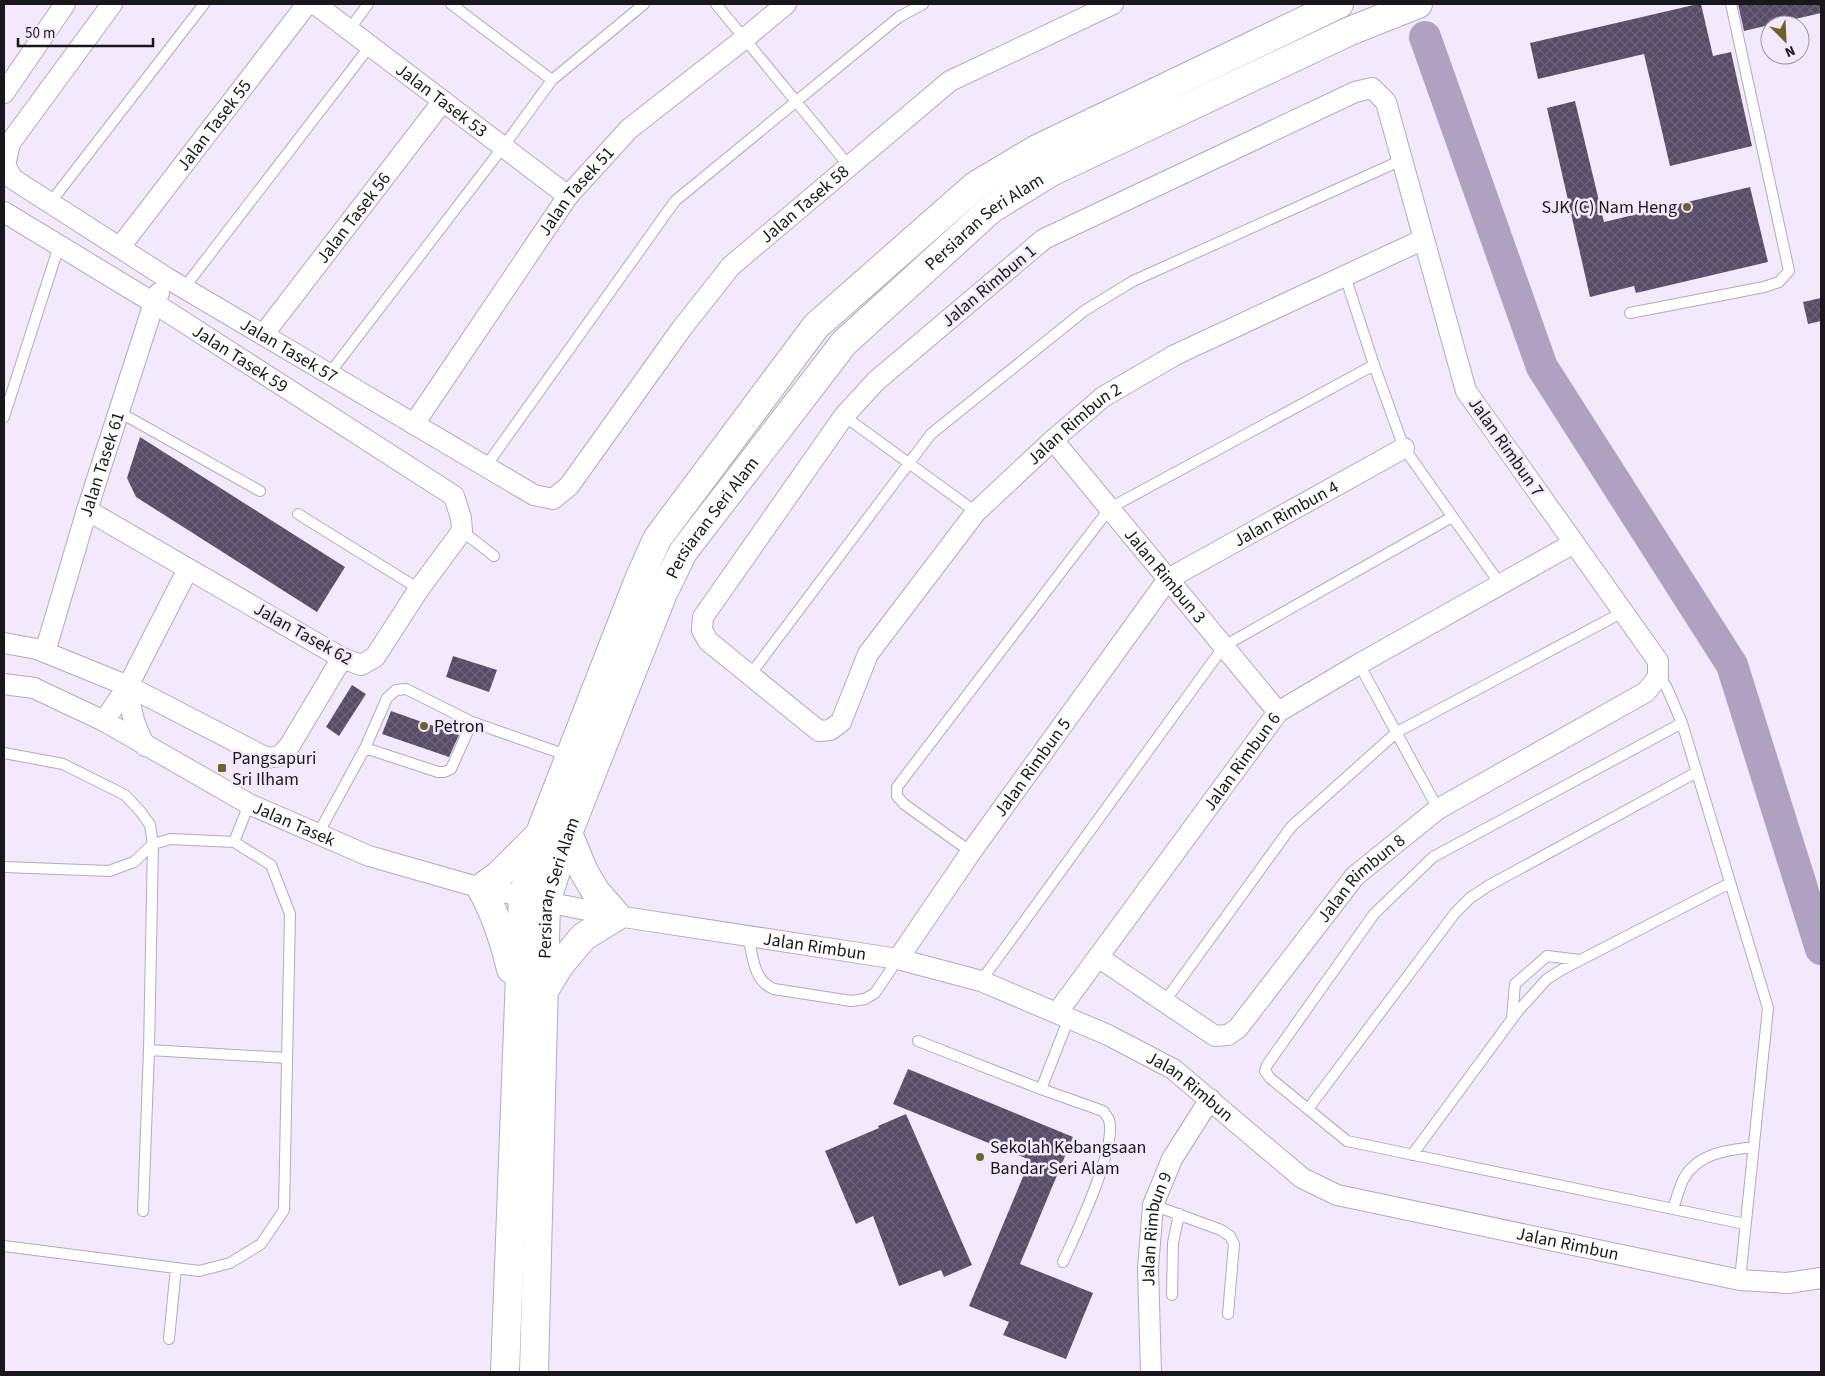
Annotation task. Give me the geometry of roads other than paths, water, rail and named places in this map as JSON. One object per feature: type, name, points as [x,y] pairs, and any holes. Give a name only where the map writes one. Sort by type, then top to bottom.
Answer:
[{"type":"main road","points":[[1283,62],[1330,27],[1338,4],[1371,12],[1417,4]]},
{"type":"main road","name":"Persiaran Seri Alam","points":[[504,1372],[519,1007],[535,899],[541,833],[638,582],[657,540],[816,326],[976,186],[1037,149],[1338,4]]},
{"type":"main road","name":"Persiaran Seri Alam","points":[[534,1372],[544,991],[535,899],[568,833],[663,593],[683,552],[844,343],[992,209],[1052,172],[1350,31],[1417,4]]},
{"type":"main road","points":[[519,1007],[505,940],[497,916],[481,888],[506,870],[541,833]]},
{"type":"main road","points":[[544,991],[559,966],[583,937],[617,916],[596,892],[584,872],[568,833]]},
{"type":"street","points":[[4,93],[65,4]]},
{"type":"street","name":"Jalan Tasek 57","points":[[112,4],[10,143],[5,165],[13,179],[175,283],[534,495],[553,499],[569,486]]},
{"type":"street","name":"Jalan Tasek 55","points":[[120,247],[307,4]]},
{"type":"street","name":"Jalan Tasek 53","points":[[315,4],[568,196]]},
{"type":"street","name":"Jalan Tasek 51","points":[[414,424],[568,196],[629,129],[786,4]]},
{"type":"street","name":"Jalan Tasek 58","points":[[569,486],[682,328],[730,266],[950,81],[1113,4]]},
{"type":"street","name":"Jalan Rimbun 1","points":[[750,675],[708,641],[702,630],[704,617],[844,416],[876,381],[1044,239],[1355,92],[1372,88],[1386,102]]},
{"type":"street","name":"Jalan Tasek 56","points":[[263,335],[443,101]]},
{"type":"street","name":"Jalan Rimbun 7","points":[[1386,102],[1466,391],[1658,661],[1658,677]]},
{"type":"street","name":"Jalan Tasek 59","points":[[5,215],[154,303],[454,496],[462,524]]},
{"type":"street","name":"Jalan Rimbun 2","points":[[750,675],[819,731],[830,730],[840,722],[868,654],[976,512],[1053,440],[1103,397],[1175,355],[1424,239]]},
{"type":"street","name":"Jalan Tasek 61","points":[[45,652],[87,510],[154,303],[175,283]]},
{"type":"street","name":"Jalan Rimbun 3","points":[[1053,440],[1278,712]]},
{"type":"street","name":"Jalan Rimbun 4","points":[[1168,579],[1404,448]]},
{"type":"street","name":"Jalan Tasek 62","points":[[87,510],[342,658],[361,665],[375,657],[462,524]]},
{"type":"street","name":"Jalan Rimbun 6","points":[[1063,1016],[1098,957],[1278,712],[1359,664],[1574,543]]},
{"type":"street","points":[[104,721],[128,686],[188,569]]},
{"type":"street","name":"Jalan Rimbun 5","points":[[898,959],[971,852],[1168,579]]},
{"type":"street","points":[[4,643],[36,648],[128,686],[267,758],[280,756],[290,745],[342,658]]},
{"type":"street","name":"Jalan Rimbun 8","points":[[1098,957],[1215,1036],[1228,1035],[1238,1028],[1355,876],[1438,809],[1646,692],[1658,677]]},
{"type":"street","name":"Jalan Tasek","points":[[4,684],[34,688],[104,721],[249,804],[369,856],[481,888],[535,899]]},
{"type":"street","points":[[72,706],[106,700],[128,686]]},
{"type":"street","points":[[128,686],[135,728],[145,746]]},
{"type":"street","name":"Jalan Rimbun","points":[[535,899],[617,916],[898,959],[981,981],[1108,1036],[1173,1069],[1302,1178],[1338,1195],[1740,1280],[1787,1283],[1821,1278]]},
{"type":"street","name":"Jalan Rimbun 9","points":[[1152,1372],[1148,1268],[1153,1205],[1172,1159],[1210,1100]]},
{"type":"lane","points":[[50,203],[204,4]]},
{"type":"lane","points":[[349,30],[368,4]]},
{"type":"lane","points":[[451,4],[552,80]]},
{"type":"lane","points":[[329,374],[552,80],[644,4]]},
{"type":"lane","points":[[716,4],[849,166]]},
{"type":"lane","points":[[486,466],[675,201],[899,17],[923,4]]},
{"type":"lane","points":[[1630,314],[1764,287],[1779,282],[1789,272],[1730,4]]},
{"type":"lane","points":[[175,283],[370,46]]},
{"type":"lane","points":[[750,675],[930,434],[1084,311],[1133,281],[1402,160]]},
{"type":"lane","points":[[4,418],[59,246]]},
{"type":"lane","points":[[1345,276],[1404,448],[1500,584]]},
{"type":"lane","points":[[971,852],[904,804],[897,796],[897,787],[1110,508],[1374,365]]},
{"type":"lane","points":[[119,412],[260,491]]},
{"type":"lane","points":[[844,416],[976,512]]},
{"type":"lane","points":[[298,514],[419,589]]},
{"type":"lane","points":[[981,981],[1224,646],[1452,517]]},
{"type":"lane","points":[[462,524],[494,556]]},
{"type":"lane","points":[[1164,1001],[1291,827],[1397,732],[1623,612]]},
{"type":"lane","points":[[1359,664],[1438,809]]},
{"type":"lane","points":[[1658,677],[1666,686],[1682,723],[1768,1008],[1740,1280]]},
{"type":"lane","points":[[318,834],[365,748],[387,698],[396,690],[406,689],[472,722],[570,756]]},
{"type":"lane","points":[[365,748],[438,772],[444,772],[451,769],[472,722]]},
{"type":"lane","points":[[1682,723],[1433,857],[1374,914],[1267,1065],[1265,1071],[1270,1078],[1347,1141],[1746,1224]]},
{"type":"lane","points":[[4,754],[63,764],[124,795],[140,811],[150,825],[153,844],[149,1050],[143,1211]]},
{"type":"lane","points":[[1308,1109],[1455,913],[1470,898],[1488,886],[1697,772]]},
{"type":"lane","points":[[234,842],[249,804]]},
{"type":"lane","points":[[4,867],[109,871],[134,862],[153,844],[171,839],[234,842],[271,865],[290,914],[284,1210],[261,1244],[230,1263],[198,1271],[4,1246]]},
{"type":"lane","points":[[1412,1155],[1512,1019],[1535,990],[1547,979],[1562,969],[1730,883]]},
{"type":"lane","points":[[748,936],[758,977],[764,985],[774,989],[850,1001],[865,998],[875,993],[898,959]]},
{"type":"lane","points":[[1512,1019],[1515,984],[1543,958],[1552,956],[1581,960]]},
{"type":"lane","points":[[1041,1089],[1063,1016]]},
{"type":"lane","points":[[918,1041],[1103,1111],[1109,1119],[1110,1134],[1097,1183],[1064,1262]]},
{"type":"lane","points":[[149,1050],[287,1058]]},
{"type":"lane","points":[[1673,1209],[1683,1180],[1697,1163],[1724,1150],[1754,1147]]},
{"type":"lane","points":[[1153,1205],[1221,1230],[1230,1236],[1234,1244],[1228,1314]]},
{"type":"lane","points":[[1172,1295],[1173,1243],[1178,1214]]},
{"type":"lane","points":[[169,1339],[176,1268]]},
{"type":"waterway","points":[[1425,37],[1542,367],[1732,665],[1821,949]]},
{"type":"place","name":"SJK (C) Nam Heng","points":[[1687,207]]},
{"type":"place","name":"Petron","points":[[424,726]]},
{"type":"place","name":"Pangsapuri Sri Ilham","points":[[222,768]]},
{"type":"place","name":"Sekolah Kebangsaan Bandar Seri Alam","points":[[980,1157]]}]
